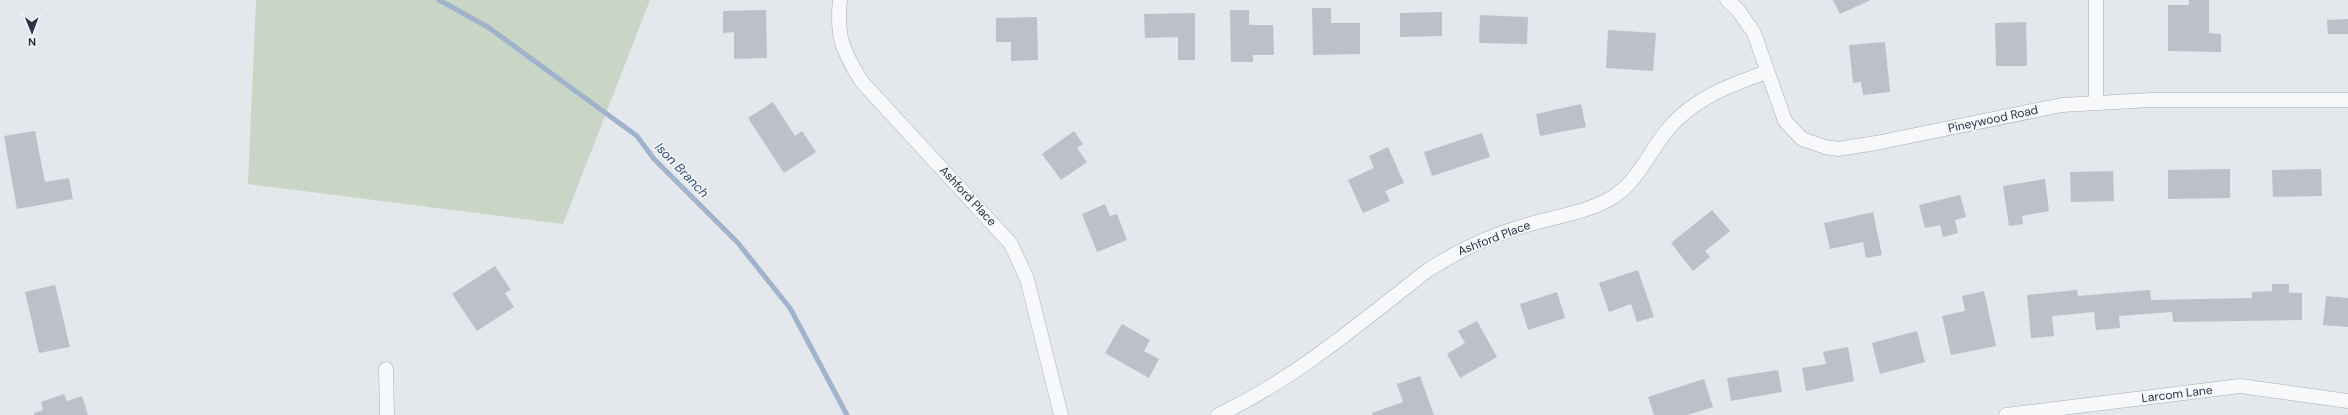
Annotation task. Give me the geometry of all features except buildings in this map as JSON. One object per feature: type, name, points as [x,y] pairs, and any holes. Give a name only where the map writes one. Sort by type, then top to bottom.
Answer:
[{"type":"street","name":"Ashford Place","points":[[840,0],[838,17],[839,36],[845,55],[862,82],[1011,244],[1027,279],[1061,415]]},
{"type":"street","name":"Pineywood Road","points":[[1727,0],[1738,10],[1754,33],[1785,121],[1792,131],[1812,144],[1838,149],[1912,136],[2024,112],[2096,103],[2151,100],[2348,100]]},
{"type":"street","points":[[2096,0],[2096,103]]},
{"type":"street","name":"Ashford Place","points":[[1218,415],[1246,402],[1288,376],[1428,270],[1451,255],[1499,234],[1597,206],[1614,196],[1626,188],[1638,174],[1668,129],[1699,101],[1737,82],[1767,72]]},
{"type":"street","points":[[386,369],[387,415]]},
{"type":"street","name":"Larcom Lane","points":[[2006,415],[2240,386],[2348,401]]},
{"type":"green space","points":[[256,0],[650,0],[563,224],[248,184]]},
{"type":"waterway","name":"Ison Branch","points":[[439,0],[488,27],[637,136],[654,159],[738,243],[790,308],[847,415]]}]
